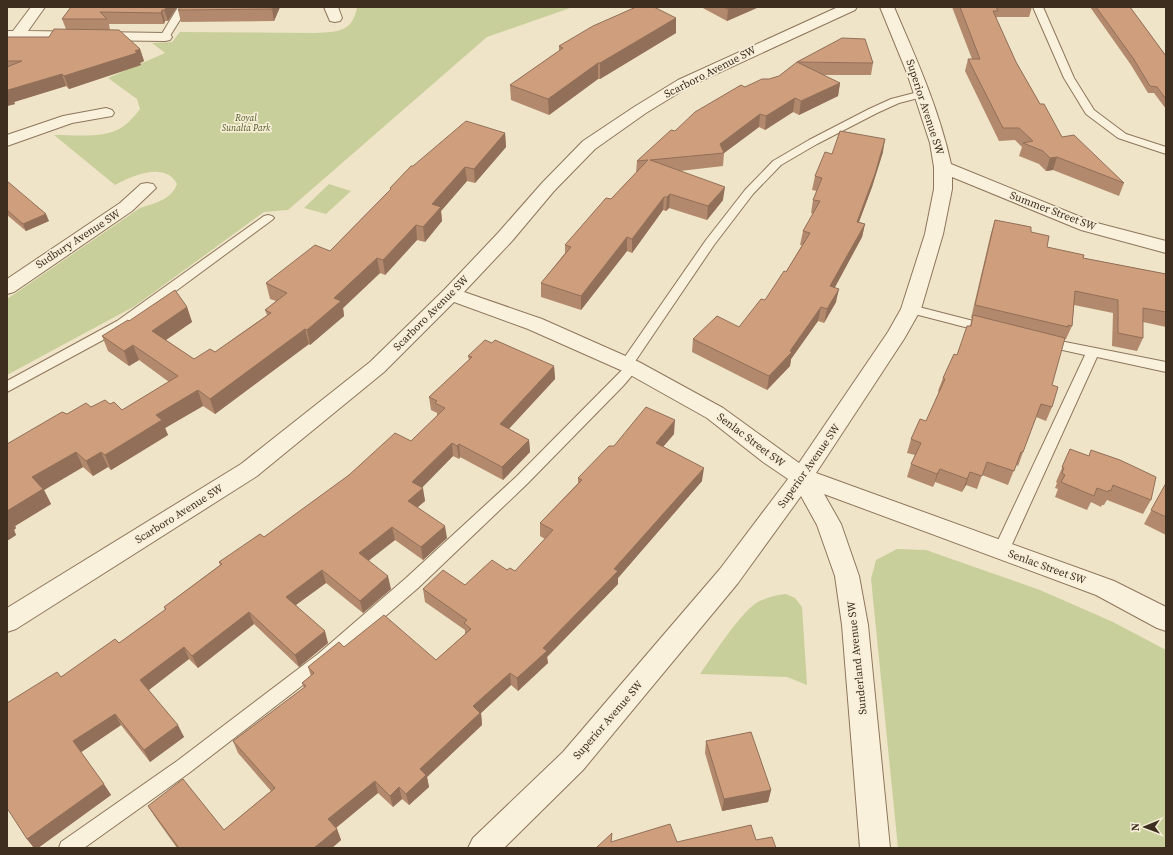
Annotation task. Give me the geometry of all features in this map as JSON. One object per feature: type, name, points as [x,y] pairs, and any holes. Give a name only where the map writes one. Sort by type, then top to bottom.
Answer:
[{"type":"street","points":[[12,35],[38,7]]},
{"type":"street","name":"Scarboro Avenue SW","points":[[7,621],[248,470],[377,367],[451,294],[548,187],[589,145],[640,110],[684,83],[850,7]]},
{"type":"street","name":"Superior Avenue SW","points":[[482,848],[572,761],[658,664],[729,576],[802,477],[897,334],[911,309],[934,234],[943,189],[944,167],[915,73],[887,7]]},
{"type":"street","points":[[12,35],[165,37]]},
{"type":"street","points":[[7,141],[69,119],[106,113]]},
{"type":"street","name":"Summer Street SW","points":[[944,167],[1087,226],[1166,247]]},
{"type":"street","name":"Sudbury Avenue SW","points":[[7,288],[126,207],[147,188]]},
{"type":"street","name":"Senlac Street SW","points":[[451,294],[535,324],[630,365],[715,413],[771,456],[802,477],[1105,588],[1154,612],[1166,620]]},
{"type":"street","name":"Sunderland Avenue SW","points":[[802,477],[829,524],[847,576],[855,626],[875,848]]},
{"type":"lane","points":[[165,37],[183,7]]},
{"type":"lane","points":[[1038,7],[1069,78],[1090,112],[1122,136],[1166,151]]},
{"type":"lane","points":[[68,848],[183,767],[324,659],[412,583],[522,480],[620,382],[710,243],[749,192],[777,163],[813,142],[895,101],[922,94]]},
{"type":"lane","points":[[7,387],[122,324],[268,218]]},
{"type":"lane","points":[[911,309],[1000,332]]},
{"type":"lane","points":[[1030,339],[1092,353],[1166,367]]},
{"type":"lane","points":[[1002,551],[1092,353]]},
{"type":"green space","name":"Royal Sunalta Park","points":[[357,7],[573,7],[487,37],[288,210],[264,212],[135,306],[7,375],[7,299],[140,208],[167,197],[171,194],[177,184],[172,177],[165,173],[148,172],[115,185],[54,135],[87,136],[110,133],[127,124],[140,109],[137,99],[108,78],[165,53],[152,43],[172,42],[180,32],[331,32],[348,26],[355,15]]},
{"type":"green space","points":[[329,184],[351,191],[326,214],[304,208]]},
{"type":"green space","points":[[897,549],[926,550],[1040,590],[1113,622],[1166,650],[1166,848],[898,848],[871,579],[876,560]]},
{"type":"green space","points":[[786,594],[795,598],[802,607],[807,685],[787,677],[700,674],[726,636],[749,609],[756,603],[763,600]]},
{"type":"building","points":[[71,7],[167,7],[162,10],[161,13],[100,12],[107,19],[62,19]]},
{"type":"building","points":[[180,7],[273,7],[272,9],[178,10]]},
{"type":"building","points":[[636,7],[654,7],[676,18],[598,63],[548,99],[510,85],[563,48],[559,46],[593,26]]},
{"type":"building","points":[[960,7],[996,7],[998,11],[993,11],[1016,62],[1040,104],[1044,104],[1062,137],[1074,135],[1124,183],[1057,157],[1050,158],[1043,151],[1023,143],[1033,141],[1019,128],[1003,128],[968,59],[980,59]]},
{"type":"building","points":[[1096,7],[1130,7],[1166,56],[1166,99],[1157,87],[1150,86],[1133,58]]},
{"type":"building","points":[[54,29],[119,30],[140,49],[135,51],[137,53],[64,76],[62,74],[8,90],[10,91],[7,92],[7,67],[22,61],[7,61],[7,37],[49,37]]},
{"type":"building","points":[[842,38],[865,39],[873,63],[797,62]]},
{"type":"building","points":[[797,62],[840,83],[801,101],[795,98],[766,116],[760,114],[720,144],[724,153],[650,160],[725,187],[708,206],[670,194],[667,197],[664,197],[632,239],[627,237],[581,296],[541,283],[571,247],[565,245],[606,198],[611,199],[648,160],[637,161],[671,130],[675,131],[695,112],[741,85],[745,87],[762,79],[769,79],[779,76]]},
{"type":"building","points":[[466,121],[505,133],[474,169],[465,167],[432,204],[441,207],[423,227],[416,225],[383,260],[377,258],[334,298],[341,301],[307,330],[305,329],[210,399],[198,390],[156,415],[162,420],[105,455],[101,452],[86,461],[76,452],[32,477],[43,489],[7,511],[7,444],[62,412],[67,414],[86,403],[91,407],[105,400],[110,404],[114,402],[122,410],[178,376],[133,345],[124,351],[102,336],[128,320],[129,321],[175,290],[187,307],[152,331],[194,359],[210,349],[215,352],[271,313],[265,310],[287,293],[266,283],[315,245],[330,251],[391,189],[390,188],[411,166],[413,166]]},
{"type":"building","points":[[840,131],[885,139],[875,174],[857,222],[865,224],[830,286],[839,289],[827,309],[821,307],[790,351],[792,352],[769,376],[693,339],[717,316],[739,327],[761,299],[765,300],[784,271],[786,272],[810,233],[803,231],[820,201],[813,200],[822,178],[815,176],[825,152],[832,154]]},
{"type":"building","points":[[7,181],[46,214],[23,224],[7,210]]},
{"type":"building","points":[[995,220],[1031,227],[1031,232],[1049,236],[1047,247],[1084,255],[1083,258],[1166,274],[1166,312],[1143,308],[1143,338],[1118,333],[1118,300],[1075,291],[1072,326],[1068,325],[1068,327],[975,305]]},
{"type":"building","points":[[973,315],[1065,338],[1052,385],[1058,387],[1052,407],[1041,404],[1023,452],[1021,452],[1014,471],[987,462],[982,476],[970,472],[967,479],[940,469],[937,474],[911,464],[921,443],[911,439],[920,419],[926,421],[945,379],[943,378],[954,354],[957,355],[967,326],[971,326]]},
{"type":"building","points":[[485,340],[492,343],[495,340],[554,366],[500,424],[529,440],[502,467],[459,444],[457,446],[452,443],[412,482],[423,488],[408,501],[445,526],[421,547],[392,527],[359,553],[388,576],[360,601],[322,570],[286,597],[325,631],[295,655],[249,612],[192,656],[184,647],[140,680],[178,725],[144,750],[115,714],[73,741],[104,784],[27,839],[7,808],[7,703],[57,672],[61,677],[115,639],[119,643],[166,609],[164,607],[222,564],[219,562],[260,534],[264,537],[349,475],[395,433],[411,441],[445,408],[435,403],[437,401],[429,397],[472,357],[468,356]]},
{"type":"building","points":[[646,407],[675,420],[656,443],[704,468],[614,569],[618,571],[543,648],[547,651],[517,678],[510,673],[473,706],[480,713],[420,769],[426,775],[406,794],[399,787],[390,796],[375,781],[328,819],[337,829],[314,848],[179,848],[148,806],[183,779],[224,830],[275,788],[233,741],[306,686],[302,683],[314,673],[308,667],[339,642],[344,647],[384,615],[436,660],[471,629],[464,623],[467,620],[423,589],[443,570],[465,585],[492,560],[507,570],[510,568],[515,571],[553,530],[540,523],[582,480],[578,478],[609,446],[614,446]]},
{"type":"building","points":[[1070,449],[1089,456],[1091,450],[1120,460],[1156,477],[1151,500],[1113,485],[1111,491],[1109,490],[1108,492],[1097,488],[1094,496],[1061,482],[1065,475],[1062,473],[1064,468],[1062,467]]},
{"type":"building","points":[[1166,483],[1166,517],[1151,510]]},
{"type":"building","points":[[751,732],[771,790],[724,799],[706,741]]},
{"type":"building","points":[[670,824],[677,842],[751,825],[756,840],[772,837],[776,848],[596,848],[612,833],[611,842]]}]
